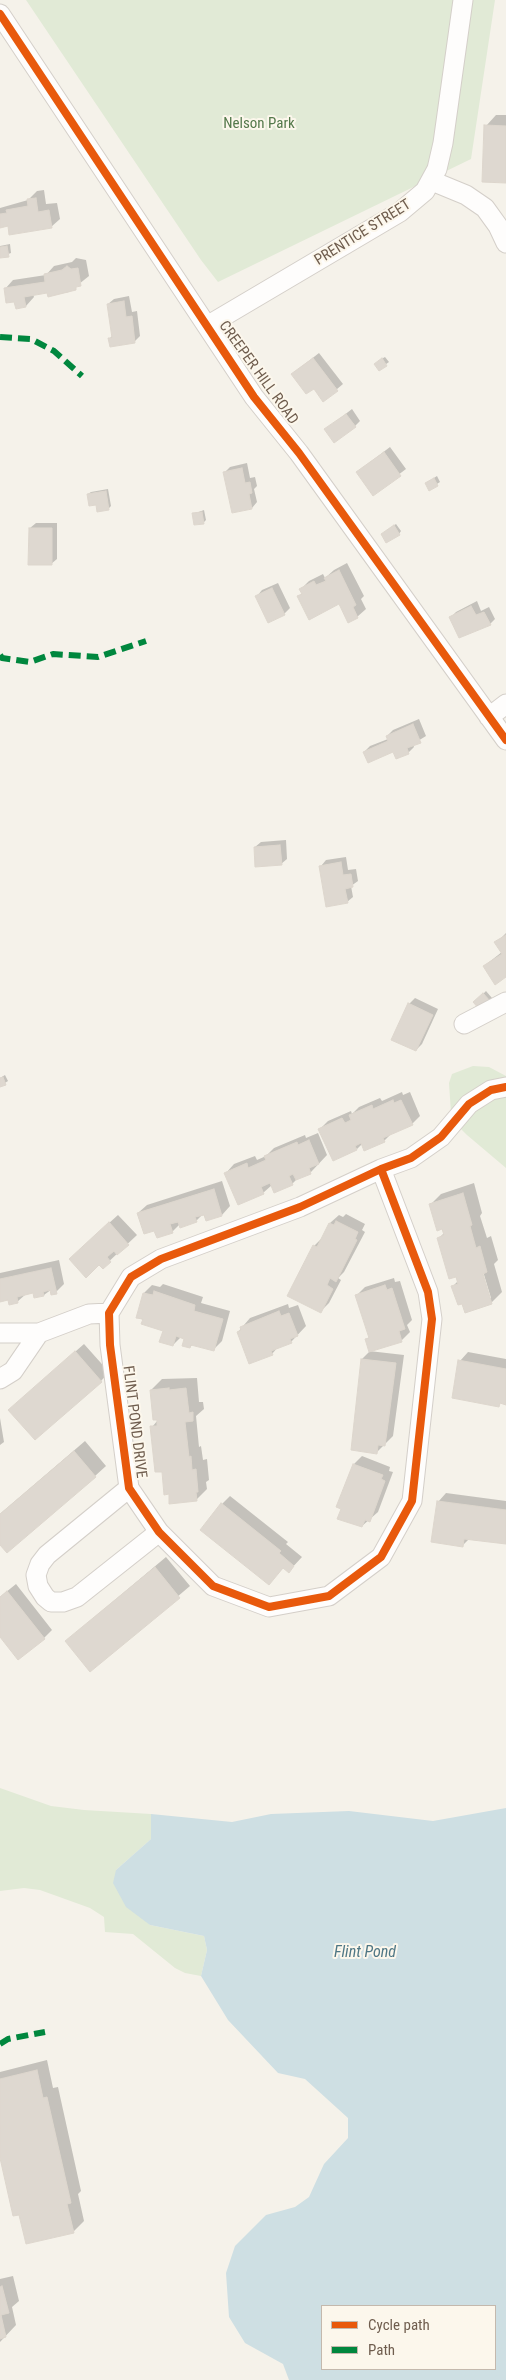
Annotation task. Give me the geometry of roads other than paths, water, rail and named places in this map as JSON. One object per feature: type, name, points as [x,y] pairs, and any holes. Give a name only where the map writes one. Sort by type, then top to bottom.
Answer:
[{"type":"street","name":"PRENTICE STREET","points":[[207,326],[400,212],[417,199],[432,181],[443,143],[463,0]]},
{"type":"street","name":"CREEPER HILL ROAD","points":[[0,14],[254,397],[299,453],[506,740]]},
{"type":"street","points":[[432,181],[466,195],[485,208],[502,225],[506,243]]},
{"type":"street","points":[[489,717],[506,704]]},
{"type":"street","points":[[464,1024],[506,1002]]},
{"type":"street","points":[[0,1333],[40,1333],[89,1314],[109,1313],[131,1277],[160,1259],[300,1207],[380,1169],[411,1158],[441,1137],[469,1104],[492,1090],[506,1087]]},
{"type":"street","name":"FLINT POND DRIVE","points":[[109,1313],[110,1344],[118,1397],[121,1445],[128,1488],[159,1532],[214,1586],[269,1607],[329,1596],[381,1556],[412,1501],[432,1319],[428,1292],[380,1169]]},
{"type":"street","points":[[0,1379],[13,1371],[40,1333]]},
{"type":"street","points":[[128,1488],[47,1555],[40,1564],[36,1575],[38,1586],[45,1597],[52,1602],[63,1602],[77,1596],[159,1532]]},
{"type":"water","name":"Flint Pond","points":[[506,1808],[506,2380],[289,2380],[283,2364],[245,2343],[229,2317],[226,2273],[235,2246],[266,2215],[295,2207],[309,2197],[324,2164],[348,2138],[348,2118],[305,2079],[278,2073],[228,2020],[201,1976],[207,1950],[204,1936],[150,1925],[126,1907],[113,1883],[116,1870],[151,1839],[151,1814],[232,1822],[271,1814],[349,1811],[433,1821]]},
{"type":"park label","name":"Nelson Park","points":[[259,124]]}]
